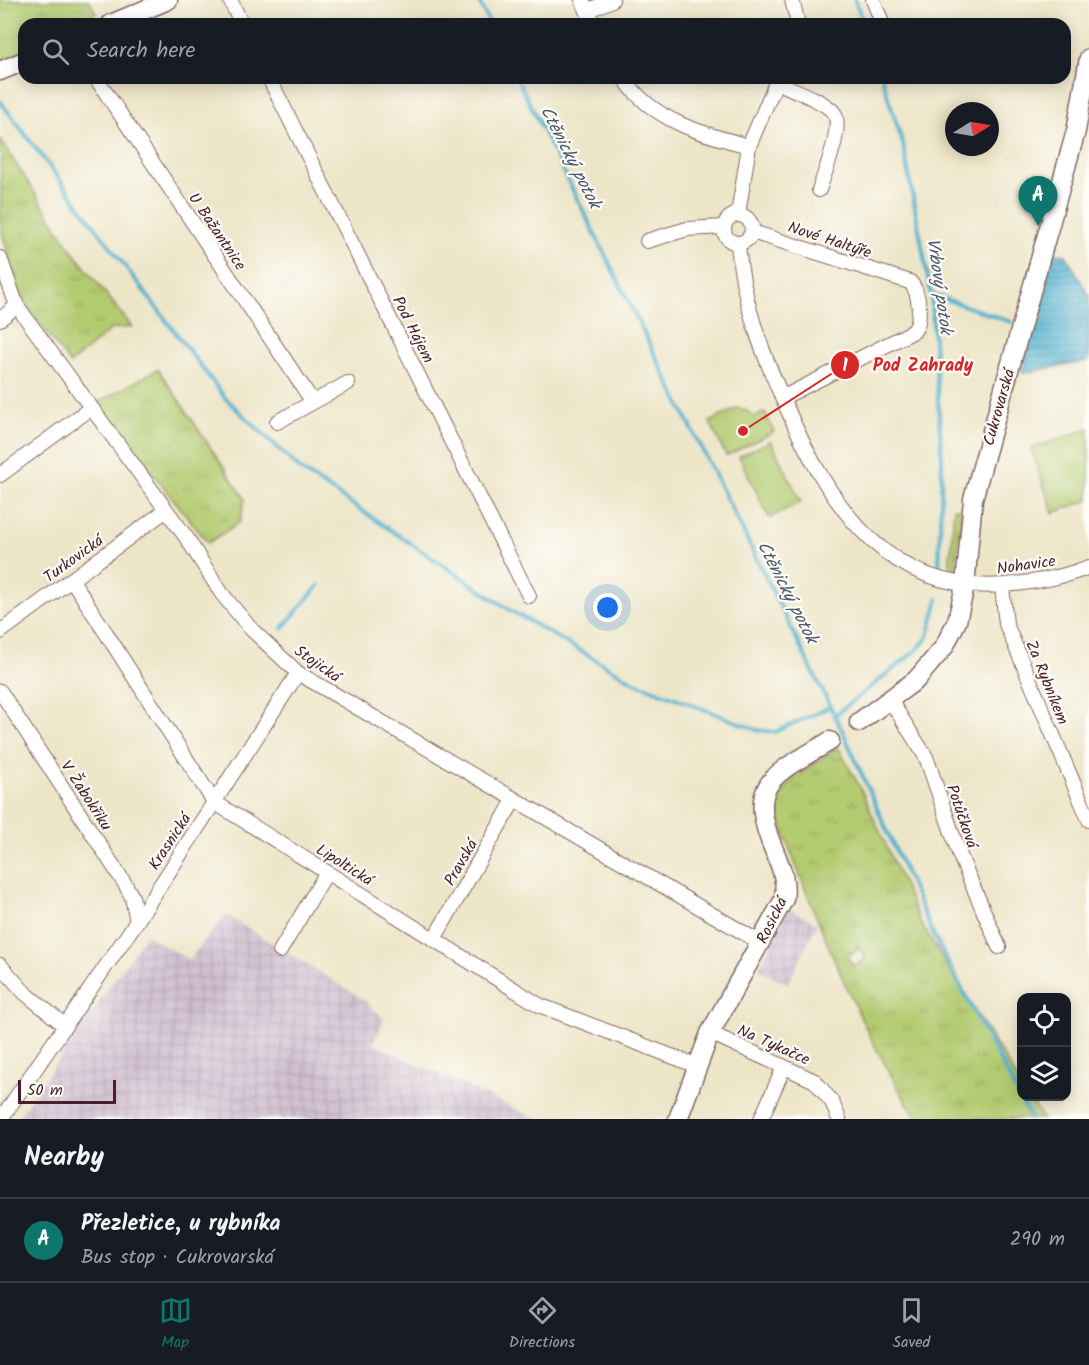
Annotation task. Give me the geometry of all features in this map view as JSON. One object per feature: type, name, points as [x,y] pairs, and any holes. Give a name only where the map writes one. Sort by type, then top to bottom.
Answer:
[{"type":"street","points":[[125,18],[168,0]]},
{"type":"street","points":[[230,0],[239,18]]},
{"type":"street","points":[[585,6],[612,0]]},
{"type":"street","points":[[792,0],[796,18]]},
{"type":"street","points":[[873,0],[880,18]]},
{"type":"street","name":"Cukrovarská","points":[[859,722],[916,680],[944,647],[957,621],[965,586],[973,499],[1076,130],[1089,58]]},
{"type":"street","points":[[0,71],[18,64]]},
{"type":"street","name":"U Bažantnice","points":[[100,84],[313,402]]},
{"type":"street","name":"Pod Hájem","points":[[272,84],[529,596]]},
{"type":"street","points":[[629,84],[640,99],[664,118],[750,146]]},
{"type":"street","points":[[738,214],[750,146],[775,84]]},
{"type":"street","points":[[785,84],[828,107],[837,118],[837,133],[819,190]]},
{"type":"street","points":[[738,214],[749,220],[752,232],[745,242],[738,243],[727,239],[723,227],[730,216],[738,214]]},
{"type":"street","points":[[647,241],[687,229],[723,227]]},
{"type":"street","name":"Nové Haltýře","points":[[752,232],[910,282],[915,287],[919,318],[914,331],[782,398]]},
{"type":"street","name":"Nohavice","points":[[738,243],[741,278],[748,305],[758,338],[782,398],[820,476],[837,503],[871,541],[909,569],[965,586],[1002,586],[1059,578],[1089,567]]},
{"type":"street","name":"Stojická","points":[[0,258],[17,306],[222,594],[251,629],[298,673],[761,943]]},
{"type":"street","points":[[0,319],[17,306]]},
{"type":"street","points":[[277,422],[348,383]]},
{"type":"street","points":[[0,475],[91,408]]},
{"type":"street","name":"Turkovická","points":[[0,632],[165,511]]},
{"type":"street","name":"Lipoltická","points":[[72,580],[214,802],[539,1005],[697,1066]]},
{"type":"street","name":"Za Rybníkem","points":[[1002,586],[1006,624],[1089,820]]},
{"type":"street","name":"Krasnická","points":[[1,1119],[64,1024],[137,921],[298,673]]},
{"type":"street","name":"V Žabokřiku","points":[[0,691],[125,884],[132,897],[137,921]]},
{"type":"street","name":"Potůčková","points":[[890,700],[926,757],[960,856],[999,947]]},
{"type":"street","name":"Rosická","points":[[678,1119],[710,1033],[784,899],[786,889],[780,864],[765,830],[762,796],[769,782],[779,773],[830,741]]},
{"type":"street","name":"Pravská","points":[[434,939],[514,800]]},
{"type":"street","points":[[280,951],[327,872]]},
{"type":"street","points":[[0,965],[25,993],[64,1024]]},
{"type":"street","name":"Na Tykačce","points":[[710,1033],[815,1081],[832,1102],[839,1119]]},
{"type":"street","points":[[761,1119],[783,1067]]},
{"type":"shaded area","points":[[788,908],[817,924],[788,984],[759,969]]},
{"type":"shaded area","points":[[226,915],[363,999],[384,1019],[373,1044],[538,1119],[17,1119],[146,935],[189,960]]},
{"type":"green space","points":[[0,0],[89,0],[96,13],[86,18],[18,18],[18,53],[0,63]]},
{"type":"green space","points":[[0,139],[73,252],[132,327],[111,329],[70,364],[23,301],[1,230]]},
{"type":"green space","points":[[158,369],[245,499],[240,522],[208,543],[97,403]]},
{"type":"green space","points":[[737,408],[746,410],[754,417],[765,412],[774,432],[726,456],[710,422]]},
{"type":"green space","points":[[1089,428],[1089,500],[1053,513],[1031,449]]},
{"type":"green space","points":[[771,441],[801,502],[769,518],[739,456]]},
{"type":"green space","points":[[954,508],[962,509],[955,573],[949,572]]},
{"type":"green space","points":[[838,747],[861,789],[920,922],[1017,1079],[1017,1101],[1032,1101],[1043,1119],[917,1119],[887,1069],[849,992],[804,886],[775,805],[792,780]],"holes":[[[858,945],[866,959],[853,966],[847,956],[858,950],[856,946]]]},
{"type":"water","points":[[1052,252],[1066,255],[1089,295],[1089,361],[1022,373],[1030,329]]},
{"type":"waterway","name":"Ctěnický potok","points":[[478,0],[487,18]]},
{"type":"waterway","name":"Vrbový potok","points":[[855,0],[862,18]]},
{"type":"waterway","name":"Ctěnický potok","points":[[520,84],[843,732],[933,934],[1031,1119]]},
{"type":"waterway","name":"Vrbový potok","points":[[884,84],[903,144],[931,294],[942,459],[939,573]]},
{"type":"waterway","points":[[0,101],[225,398],[301,470],[510,610],[634,682],[757,730],[775,732],[830,707]]},
{"type":"waterway","points":[[931,294],[1011,322]]},
{"type":"waterway","points":[[282,629],[319,585]]},
{"type":"waterway","name":"Vrbový potok","points":[[834,716],[917,650],[928,637],[938,599]]},
{"type":"place","name":"Přezletice, u rybníka","points":[[1038,226]]},
{"type":"place","name":"Pod Zahrady","points":[[743,431]]}]
